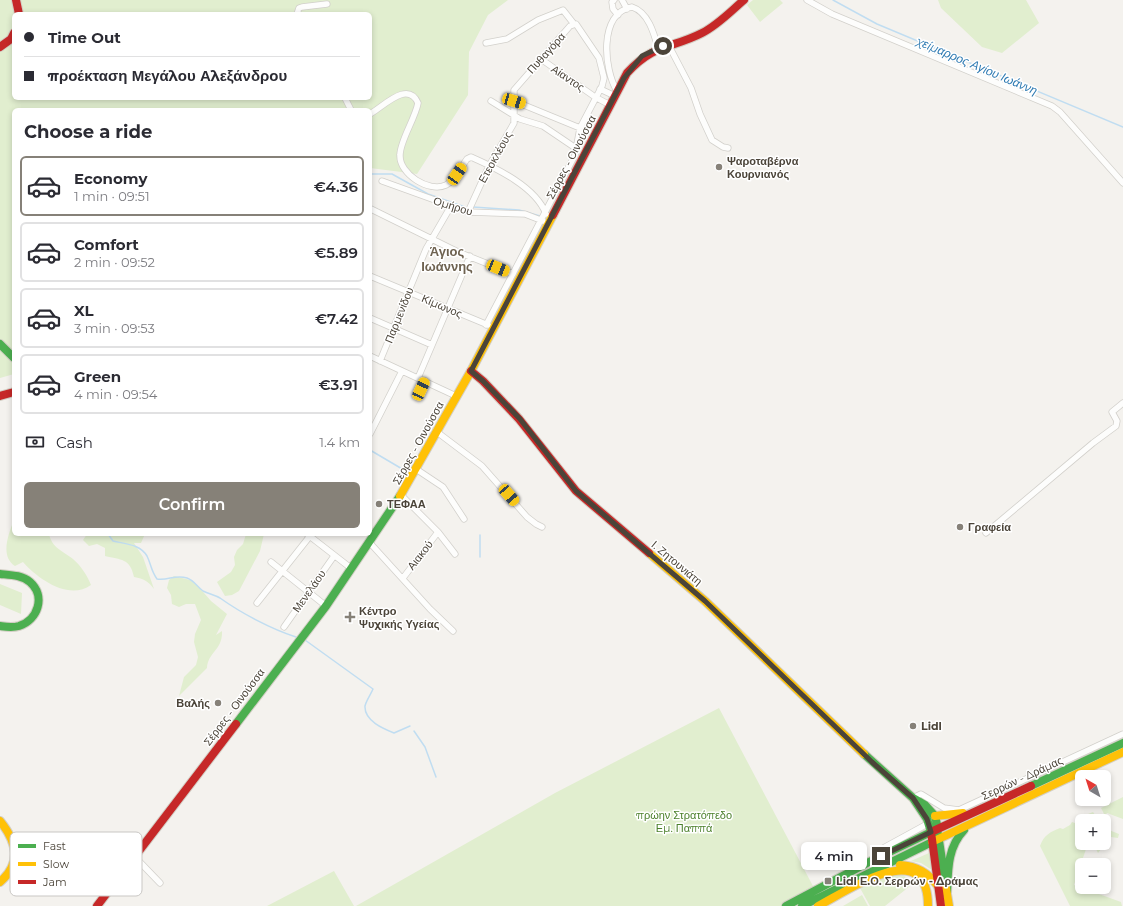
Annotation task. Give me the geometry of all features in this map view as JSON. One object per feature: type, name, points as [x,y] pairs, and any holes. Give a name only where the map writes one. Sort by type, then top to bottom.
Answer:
[{"type":"street","points":[[16,0],[19,12]]},
{"type":"street","points":[[614,0],[612,2],[613,9],[618,14]]},
{"type":"street","points":[[622,0],[627,9]]},
{"type":"street","name":"Σέρρες - Οινούσσα","points":[[142,848],[326,606],[401,495],[471,371],[489,326],[627,73],[642,56],[668,44],[702,33],[744,0]]},
{"type":"street","points":[[807,0],[832,14],[1052,106],[1060,112],[1123,183]]},
{"type":"street","points":[[298,12],[299,8],[302,6],[327,4]]},
{"type":"street","points":[[616,94],[610,75],[606,52],[610,30],[618,14],[627,9],[636,8],[645,15],[658,48]]},
{"type":"street","points":[[486,43],[507,39],[538,20],[563,10],[572,25],[579,26],[594,48],[603,69],[604,81],[580,128],[577,149],[545,212],[545,222],[513,274],[489,326]]},
{"type":"street","name":"Πυθαγόρα","points":[[514,101],[513,94],[516,87],[572,25]]},
{"type":"street","points":[[0,47],[12,36]]},
{"type":"street","points":[[668,44],[691,88],[700,114],[712,140],[722,147],[728,148]]},
{"type":"street","name":"Αίαντος","points":[[541,59],[610,106]]},
{"type":"street","points":[[600,89],[616,94]]},
{"type":"street","points":[[372,113],[404,93],[410,93],[415,96],[418,102],[416,110],[400,150],[401,163],[418,182],[438,187],[447,185],[452,181],[467,159],[472,158],[489,166],[533,194],[545,212]]},
{"type":"street","points":[[491,101],[515,116],[543,126],[577,149]]},
{"type":"street","points":[[514,101],[580,128]]},
{"type":"street","name":"Ετεοκλέους","points":[[468,212],[489,166],[513,126],[515,116],[514,101]]},
{"type":"street","name":"Ομήρου","points":[[382,181],[468,212],[525,214],[545,222]]},
{"type":"street","name":"Παρμενίδου","points":[[380,361],[431,238],[451,206]]},
{"type":"street","points":[[372,209],[470,256],[513,274]]},
{"type":"street","points":[[418,378],[470,256]]},
{"type":"street","name":"Κίμωνος","points":[[372,277],[489,326]]},
{"type":"street","points":[[372,319],[432,345]]},
{"type":"street","points":[[0,344],[12,356]]},
{"type":"street","points":[[372,357],[456,396]]},
{"type":"street","points":[[372,430],[402,371]]},
{"type":"street","name":"Ι. Ζητουνιάτη","points":[[471,371],[483,381],[520,419],[576,491],[705,601],[872,762],[913,798]]},
{"type":"street","points":[[421,389],[425,381]]},
{"type":"street","points":[[0,396],[12,393]]},
{"type":"street","points":[[986,533],[1093,443],[1116,426],[1117,421],[1112,412],[1123,404]]},
{"type":"street","points":[[437,432],[482,466],[527,517],[542,527]]},
{"type":"street","points":[[416,469],[443,487],[464,520]]},
{"type":"street","points":[[401,495],[438,532],[455,554]]},
{"type":"street","name":"Αιακού","points":[[403,578],[438,532]]},
{"type":"street","points":[[257,603],[307,536]]},
{"type":"street","points":[[309,536],[352,569]]},
{"type":"street","points":[[370,543],[430,609],[453,630]]},
{"type":"street","name":"Μενελάου","points":[[284,627],[334,556]]},
{"type":"street","points":[[271,562],[326,606]]},
{"type":"street","points":[[0,574],[30,582],[36,589],[40,601],[34,615],[24,625],[12,628],[0,626]]},
{"type":"street","points":[[913,798],[919,794],[925,795],[944,808],[954,810],[970,806],[1123,734]]},
{"type":"street","name":"Σερρών - Δράμας","points":[[786,906],[869,862],[934,830],[978,811],[1123,742]]},
{"type":"street","name":"Σερρών - Δράμας","points":[[874,870],[1123,752]]},
{"type":"street","points":[[913,798],[921,801],[935,816]]},
{"type":"street","points":[[913,798],[934,830]]},
{"type":"street","points":[[944,808],[935,816],[934,830],[949,906]]},
{"type":"street","points":[[935,816],[940,814],[955,815],[978,811]]},
{"type":"street","points":[[947,894],[948,863],[952,845],[960,834],[980,820]]},
{"type":"street","points":[[0,821],[10,833]]},
{"type":"street","points":[[876,852],[929,823]]},
{"type":"street","points":[[936,840],[938,886],[941,906]]},
{"type":"street","points":[[142,864],[160,883]]},
{"type":"street","points":[[802,906],[874,870],[895,865],[917,867],[929,875],[938,886]]},
{"type":"street","points":[[818,906],[882,874],[902,870],[914,873],[922,879],[926,886],[928,906]]},
{"type":"street","points":[[0,882],[10,874]]},
{"type":"street","name":"Σέρρες - Οινούσσα","points":[[97,906],[105,896]]},
{"type":"green space","points":[[0,0],[508,0],[488,15],[469,52],[468,95],[417,174],[372,168],[372,108],[12,108],[12,375],[0,378]]},
{"type":"green space","points":[[753,0],[780,0],[783,3],[760,22],[747,5]]},
{"type":"green space","points":[[938,0],[1026,0],[1039,23],[1002,53],[982,47],[941,8]]},
{"type":"green space","points":[[12,526],[12,536],[49,536],[55,546],[73,559],[81,568],[86,574],[91,585],[73,591],[64,589],[45,581],[29,569],[23,562],[15,566],[10,562],[7,551]]},
{"type":"green space","points":[[86,536],[144,536],[141,543],[134,543],[143,557],[154,589],[146,581],[134,577],[130,566],[127,563],[120,559],[105,556],[105,548],[97,544],[89,546],[83,540]]},
{"type":"green space","points":[[245,536],[264,536],[260,551],[239,591],[232,595],[225,596],[217,582],[231,572],[235,565],[234,557],[237,550],[243,544]]},
{"type":"green space","points":[[174,576],[190,580],[197,585],[211,601],[227,614],[216,635],[222,631],[220,643],[210,658],[207,668],[179,696],[184,677],[196,665],[198,657],[194,642],[195,634],[201,620],[195,604],[186,604],[179,607],[172,604],[171,595],[167,588],[169,580]]},
{"type":"green space","points":[[0,584],[22,593],[21,614],[0,605]]},
{"type":"green space","name":"πρώην Στρατόπεδο Εμ. Παππά","points":[[719,708],[814,888],[782,906],[356,906],[555,793]]},
{"type":"green space","points":[[1123,797],[1123,819],[1111,814],[1104,814],[1101,808],[1111,806],[1111,803]]},
{"type":"green space","points":[[1072,822],[1075,823],[1075,850],[1086,850],[1083,858],[1075,858],[1075,894],[1099,894],[1121,902],[1122,906],[1070,906],[1040,846],[1043,839],[1048,834],[1070,825]]},
{"type":"green space","points":[[1111,831],[1119,834],[1118,838],[1111,837]]},
{"type":"green space","points":[[929,853],[932,870],[921,863],[911,861]]},
{"type":"green space","points":[[334,871],[354,906],[267,906]]},
{"type":"green space","points":[[897,872],[908,878],[910,886],[885,906],[870,906],[860,888]]},
{"type":"green space","points":[[862,895],[868,906],[843,906]]},
{"type":"waterway","name":"χείμαρρος Αγίου Ιωάννη","points":[[833,0],[877,24],[1123,127]]},
{"type":"waterway","points":[[372,174],[392,174],[428,194],[465,207]]},
{"type":"waterway","points":[[473,207],[519,210],[540,216]]},
{"type":"waterway","points":[[372,451],[409,473]]},
{"type":"waterway","points":[[480,535],[480,557]]},
{"type":"waterway","points":[[109,536],[113,541],[132,545],[144,552],[157,579],[179,577],[187,578],[203,591],[220,598],[247,615],[277,630],[296,637]]},
{"type":"waterway","points":[[305,640],[373,689],[365,706],[368,716],[375,724],[394,733],[410,726]]},
{"type":"waterway","points":[[414,731],[425,747],[436,777]]},
{"type":"traffic: fast","points":[[0,344],[12,356]]},
{"type":"traffic: fast","points":[[236,724],[326,606],[400,496]]},
{"type":"traffic: fast","points":[[0,574],[16,576],[27,580],[35,588],[39,600],[35,613],[26,623],[14,627],[0,626]]},
{"type":"traffic: fast","points":[[1031,786],[1123,743]]},
{"type":"traffic: fast","points":[[864,754],[913,798],[925,805],[935,816],[938,829]]},
{"type":"traffic: fast","points":[[786,906],[869,862],[931,832],[927,819],[913,798]]},
{"type":"traffic: fast","points":[[947,894],[948,868],[951,852],[958,837],[964,830]]},
{"type":"traffic: fast","points":[[938,834],[944,873]]},
{"type":"traffic: fast","points":[[802,906],[932,842]]},
{"type":"traffic: slow","points":[[400,496],[471,371],[553,215]]},
{"type":"traffic: slow","points":[[649,553],[705,601],[864,754]]},
{"type":"traffic: slow","points":[[932,842],[1123,752]]},
{"type":"traffic: slow","points":[[935,816],[963,813]]},
{"type":"traffic: slow","points":[[0,821],[10,837]]},
{"type":"traffic: slow","points":[[900,865],[912,867],[922,871],[938,886]]},
{"type":"traffic: slow","points":[[0,882],[10,870]]},
{"type":"traffic: slow","points":[[818,906],[866,880],[885,873],[901,871],[915,874],[925,885],[928,906]]},
{"type":"traffic: slow","points":[[946,888],[949,906]]},
{"type":"traffic: jam","points":[[16,0],[19,12]]},
{"type":"traffic: jam","points":[[553,215],[627,73],[637,63],[654,51],[691,38],[708,30],[744,0]]},
{"type":"traffic: jam","points":[[0,47],[12,37]]},
{"type":"traffic: jam","points":[[471,371],[483,381],[519,419],[576,491],[649,553]]},
{"type":"traffic: jam","points":[[0,396],[12,393]]},
{"type":"traffic: jam","points":[[142,847],[236,724]]},
{"type":"traffic: jam","points":[[941,906],[931,832],[1031,786]]},
{"type":"traffic: jam","points":[[97,906],[105,896]]},
{"type":"place","name":"Ψαροταβέρνα Κουρνιανός","points":[[719,167]]},
{"type":"place","name":"ΤΕΦΑΑ","points":[[379,504]]},
{"type":"place","name":"Γραφεία","points":[[960,527]]},
{"type":"place","name":"Κέντρο Ψυχικής Υγείας","points":[[350,617]]},
{"type":"place","name":"Βαλής","points":[[218,703]]},
{"type":"place","name":"Lidl","points":[[913,726]]},
{"type":"place","name":"Lidl Ε.Ο. Σερρών - Δράμας","points":[[828,881]]},
{"type":"district","name":"Άγιος Ιωάννης","points":[[447,258]]},
{"type":"route","points":[[663,46],[642,56],[624,78],[492,328],[471,371],[483,381],[520,419],[576,491],[616,527],[705,601],[872,762],[913,798],[916,806],[927,819],[931,832],[881,856]]}]
